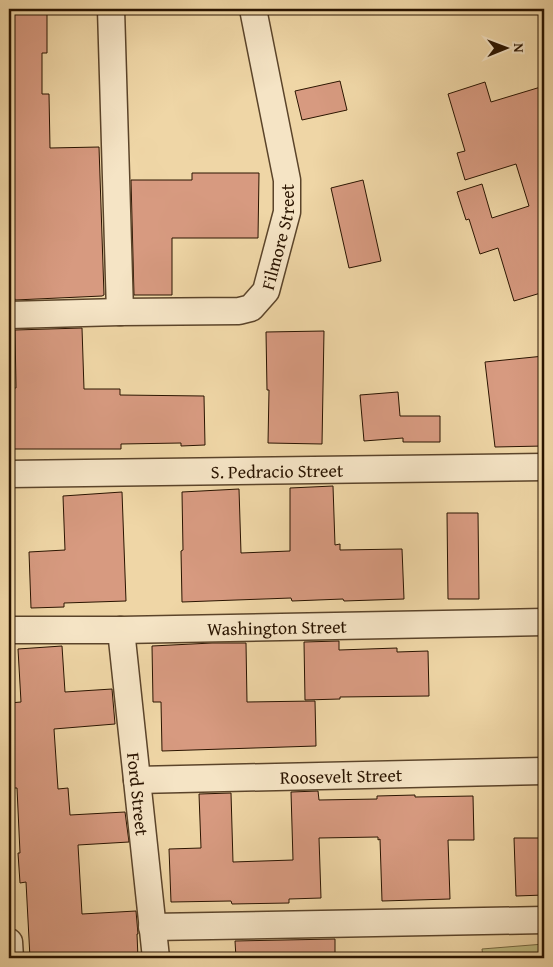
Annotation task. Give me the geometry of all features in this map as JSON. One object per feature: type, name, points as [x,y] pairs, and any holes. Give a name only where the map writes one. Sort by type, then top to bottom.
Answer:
[{"type":"street","points":[[111,9],[120,312]]},
{"type":"street","name":"Filmore Street","points":[[9,315],[239,311],[251,308],[266,291],[287,212],[287,180],[253,9]]},
{"type":"street","name":"S. Pedracio Street","points":[[9,474],[544,467]]},
{"type":"street","name":"Washington Street","points":[[9,630],[121,630],[544,622]]},
{"type":"street","name":"Ford Street","points":[[121,630],[156,958]]},
{"type":"street","name":"Roosevelt Street","points":[[137,780],[544,770]]},
{"type":"street","points":[[152,927],[544,920]]},
{"type":"street","points":[[9,942],[10,958]]},
{"type":"shaded area","points":[[544,944],[544,958],[483,958],[482,949]]},
{"type":"building","points":[[9,9],[47,9],[47,53],[42,53],[42,94],[49,94],[50,148],[99,147],[104,295],[102,296],[15,300],[14,296],[9,296]]},
{"type":"building","points":[[340,81],[347,110],[302,120],[295,91]]},
{"type":"building","points":[[485,82],[491,102],[544,86],[544,292],[514,301],[498,248],[480,254],[469,219],[466,220],[457,192],[482,184],[492,218],[529,206],[516,164],[465,180],[457,153],[465,151],[448,94]]},
{"type":"building","points":[[192,173],[259,173],[258,238],[172,238],[172,295],[134,295],[131,180],[192,180]]},
{"type":"building","points":[[363,180],[381,261],[349,268],[331,188]]},
{"type":"building","points":[[82,328],[84,389],[120,389],[120,395],[204,396],[205,445],[181,446],[181,443],[121,444],[121,449],[9,449],[9,388],[16,388],[15,330]]},
{"type":"building","points":[[324,331],[322,444],[268,443],[269,390],[267,390],[266,332]]},
{"type":"building","points":[[544,356],[544,446],[495,447],[485,362]]},
{"type":"building","points":[[398,392],[400,416],[440,416],[440,442],[403,442],[403,438],[364,441],[360,395]]},
{"type":"building","points":[[333,486],[335,545],[340,544],[340,550],[402,549],[404,599],[292,601],[291,598],[182,602],[182,492],[239,489],[241,553],[290,551],[290,488]]},
{"type":"building","points":[[122,492],[126,601],[64,603],[64,607],[31,608],[29,552],[65,550],[63,496]]},
{"type":"building","points":[[447,513],[478,513],[479,599],[448,599]]},
{"type":"building","points":[[339,641],[339,650],[397,648],[397,652],[428,651],[429,696],[340,697],[340,699],[305,700],[304,642]]},
{"type":"building","points":[[246,643],[247,702],[315,701],[316,746],[162,751],[161,702],[153,702],[152,646]]},
{"type":"building","points":[[62,646],[65,692],[112,689],[115,724],[54,729],[58,789],[68,788],[70,815],[125,812],[129,842],[78,845],[82,914],[136,911],[138,958],[30,958],[26,882],[20,883],[17,788],[11,788],[9,703],[21,702],[18,649]]},
{"type":"building","points":[[318,791],[319,800],[377,799],[377,796],[415,795],[415,797],[473,796],[474,840],[448,840],[450,899],[382,901],[380,839],[378,840],[378,837],[319,838],[321,898],[289,899],[289,903],[232,904],[231,901],[171,902],[169,849],[201,848],[199,794],[231,793],[233,862],[293,860],[291,792]]},
{"type":"building","points":[[514,838],[544,838],[544,895],[516,896]]},
{"type":"building","points":[[335,939],[335,958],[236,958],[235,941]]}]
